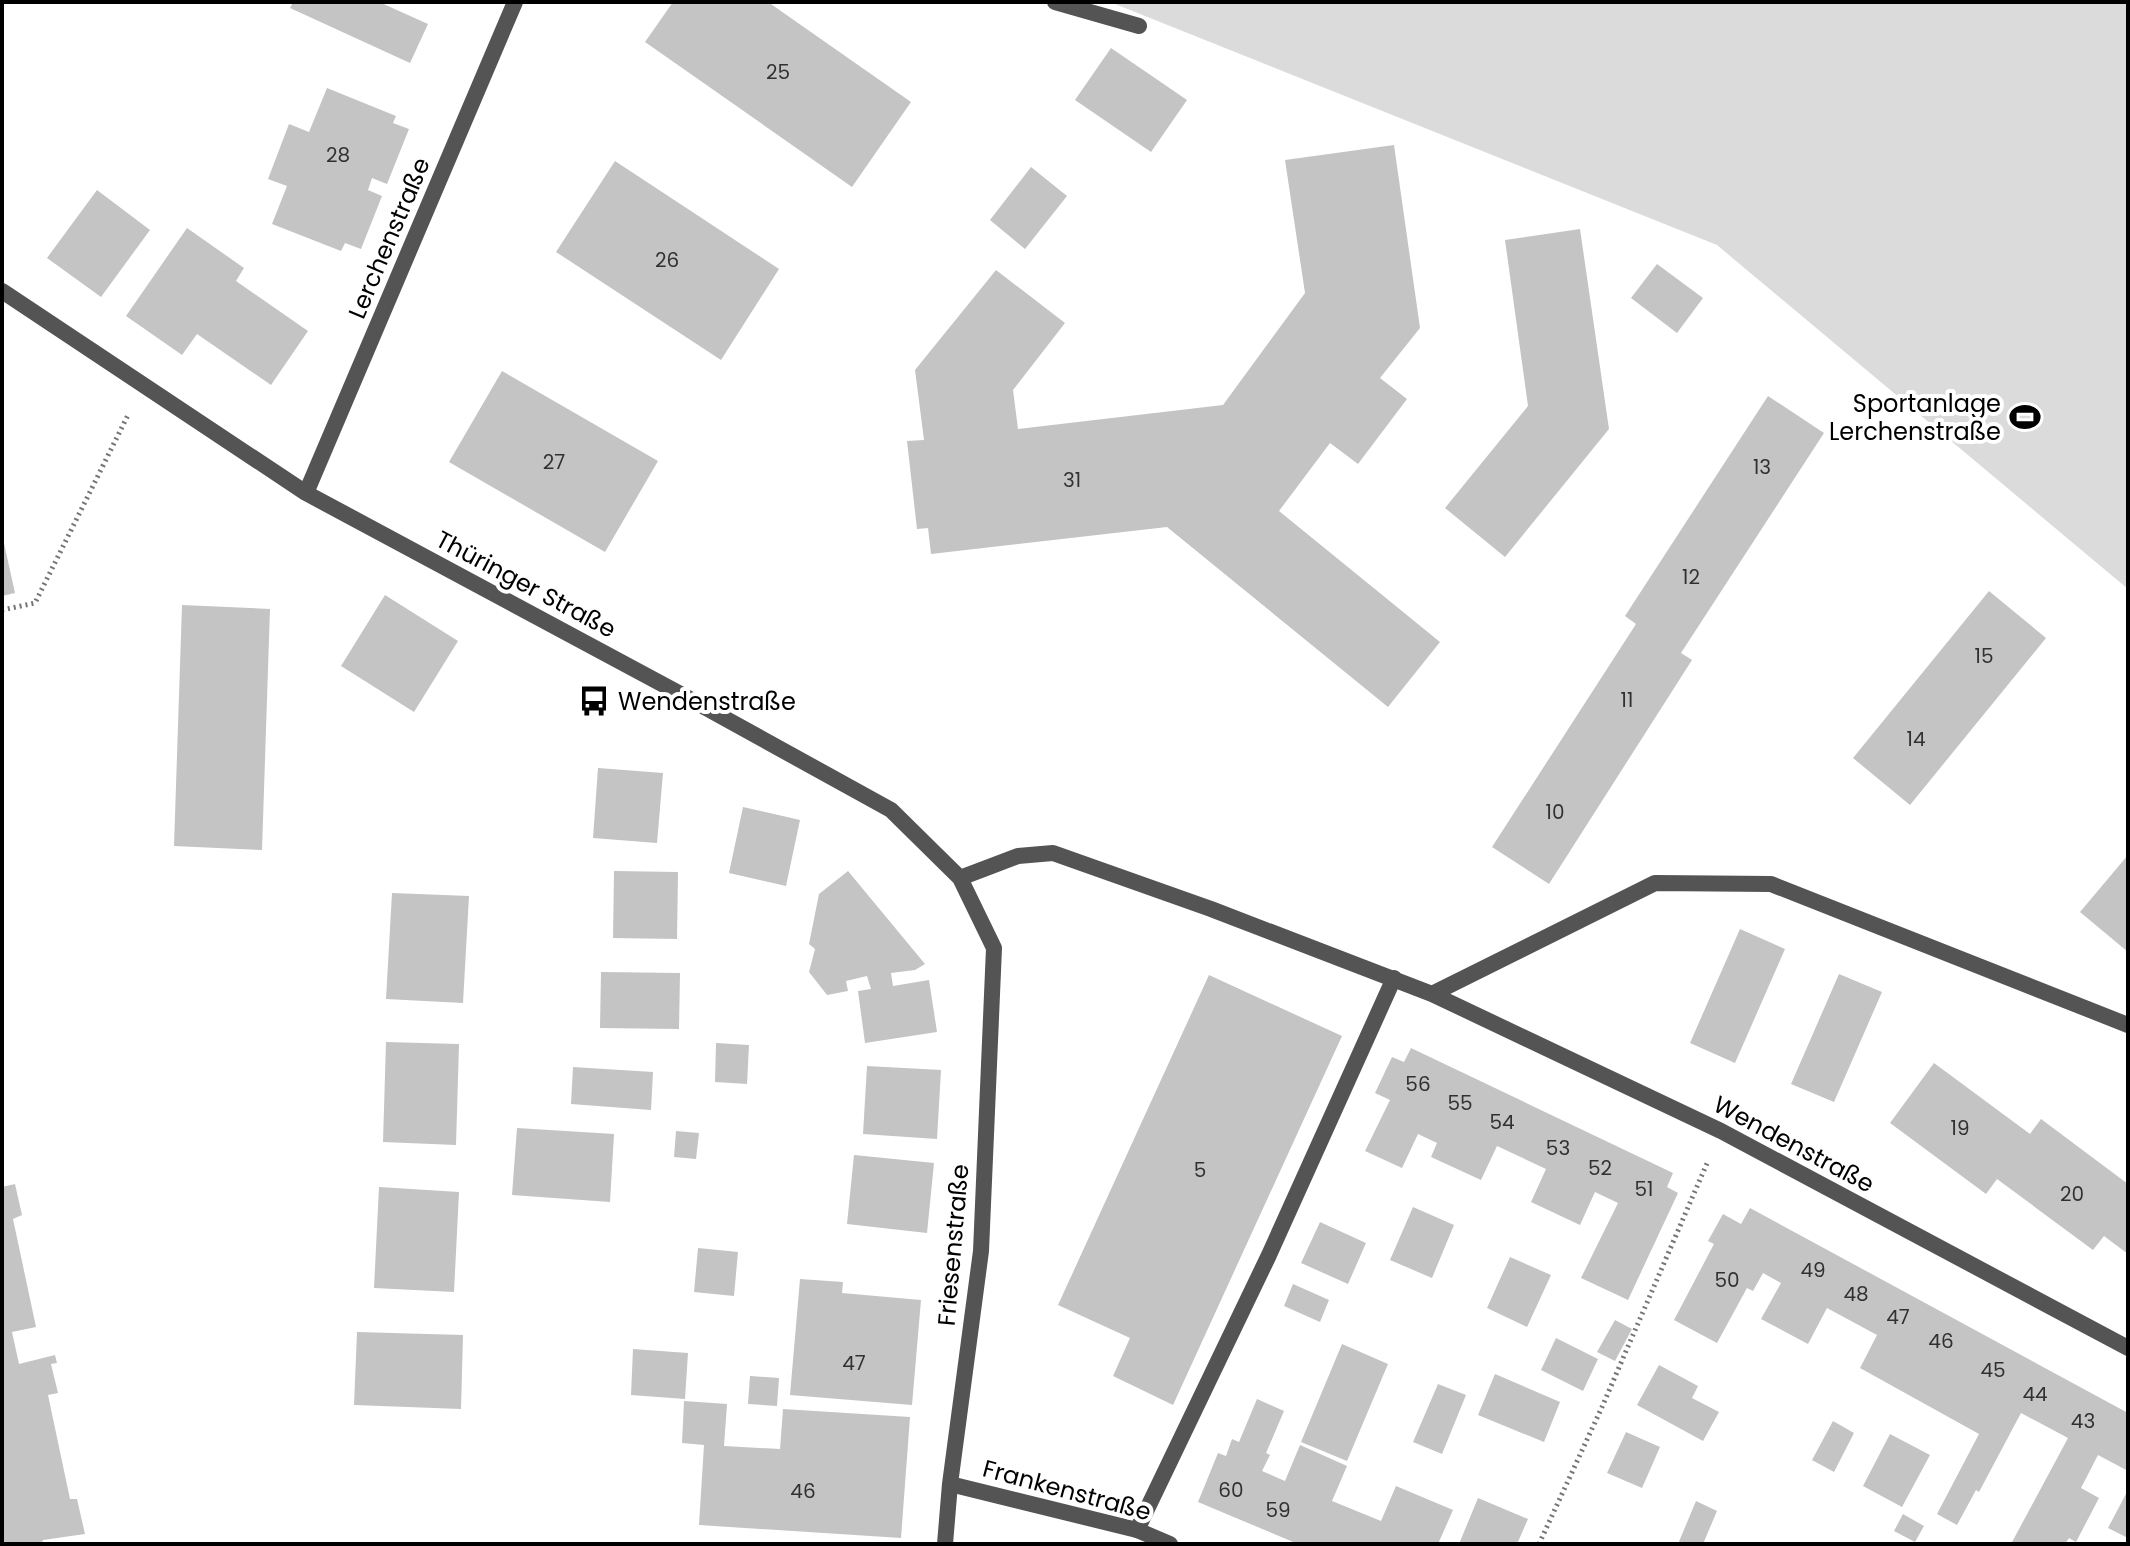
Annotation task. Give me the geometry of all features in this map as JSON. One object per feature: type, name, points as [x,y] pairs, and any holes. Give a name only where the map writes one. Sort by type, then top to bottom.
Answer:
[{"type":"street","name":"Lerchenstraße","points":[[306,493],[515,2]]},
{"type":"street","points":[[1055,2],[1139,26]]},
{"type":"street","name":"Thüringer Straße","points":[[2,291],[306,493],[891,810],[960,878],[994,948]]},
{"type":"street","name":"Wendenstraße","points":[[960,878],[1018,856],[1053,853],[1394,978],[1721,1131],[2128,1348]]},
{"type":"street","points":[[1432,994],[1655,883],[1771,884],[2128,1025]]},
{"type":"street","name":"Friesenstraße","points":[[945,1544],[981,1251],[994,948]]},
{"type":"street","points":[[1137,1530],[1269,1255],[1394,978]]},
{"type":"street","name":"Frankenstraße","points":[[950,1484],[1137,1530],[1170,1544]]},
{"type":"path","points":[[2,610],[35,603],[143,385]]},
{"type":"path","points":[[1539,1544],[1721,1131]]},
{"type":"shaded area","name":"Sportanlage Lerchenstraße","points":[[1110,2],[2128,2],[2128,589],[1717,245]]},
{"type":"building","points":[[293,2],[379,2],[428,24],[410,63],[290,8]]},
{"type":"building","points":[[673,2],[768,2],[911,102],[852,187],[645,42]]},
{"type":"building","points":[[1111,48],[1187,100],[1151,152],[1075,100]]},
{"type":"building","points":[[327,88],[396,116],[393,123],[409,129],[387,184],[372,178],[368,190],[382,196],[361,249],[345,243],[341,251],[272,224],[287,186],[268,179],[289,124],[309,132]]},
{"type":"building","points":[[1394,145],[1420,328],[1380,378],[1407,399],[1358,464],[1330,443],[1279,511],[1440,642],[1388,707],[1167,527],[931,554],[928,528],[917,529],[907,441],[924,440],[915,370],[996,270],[1065,323],[1013,390],[1018,429],[1223,405],[1305,293],[1285,160]]},
{"type":"building","points":[[615,161],[779,269],[721,360],[556,252]]},
{"type":"building","points":[[1031,167],[1067,196],[1025,249],[990,220]]},
{"type":"building","points":[[97,190],[150,230],[101,297],[47,258]]},
{"type":"building","points":[[187,228],[244,268],[236,281],[308,331],[271,385],[197,334],[182,355],[126,316]]},
{"type":"building","points":[[1580,229],[1609,429],[1505,557],[1445,508],[1528,406],[1505,240]]},
{"type":"building","points":[[1657,264],[1703,298],[1677,333],[1631,298]]},
{"type":"building","points":[[502,371],[658,461],[605,552],[449,462]]},
{"type":"building","points":[[1768,396],[1824,433],[1681,653],[1692,660],[1549,884],[1492,847],[1636,624],[1625,616]]},
{"type":"building","points":[[2,534],[15,593],[2,596]]},
{"type":"building","points":[[1989,591],[2046,638],[1910,805],[1853,758]]},
{"type":"building","points":[[385,595],[458,641],[414,712],[341,666]]},
{"type":"building","points":[[182,605],[270,609],[262,850],[174,846]]},
{"type":"building","points":[[598,768],[663,773],[657,843],[593,838]]},
{"type":"building","points":[[743,807],[800,820],[786,886],[729,873]]},
{"type":"building","points":[[2128,855],[2128,952],[2080,912]]},
{"type":"building","points":[[614,871],[678,872],[677,939],[613,938]]},
{"type":"building","points":[[848,871],[925,964],[915,970],[891,973],[893,986],[929,980],[937,1032],[865,1043],[858,991],[871,989],[867,976],[846,981],[848,991],[827,995],[809,972],[815,949],[809,944],[819,894]]},
{"type":"building","points":[[392,893],[469,896],[463,1003],[386,999]]},
{"type":"building","points":[[1740,929],[1785,949],[1735,1063],[1690,1043]]},
{"type":"building","points":[[601,972],[680,973],[679,1029],[600,1028]]},
{"type":"building","points":[[1839,974],[1882,992],[1834,1102],[1791,1084]]},
{"type":"building","points":[[1209,975],[1342,1036],[1173,1405],[1113,1376],[1130,1338],[1058,1305]]},
{"type":"building","points":[[386,1042],[459,1044],[456,1145],[383,1142]]},
{"type":"building","points":[[716,1043],[749,1045],[747,1084],[715,1082]]},
{"type":"building","points":[[1411,1048],[1673,1173],[1667,1187],[1678,1193],[1628,1300],[1581,1278],[1618,1203],[1595,1192],[1580,1225],[1531,1202],[1546,1169],[1497,1146],[1481,1180],[1431,1157],[1437,1143],[1418,1134],[1402,1168],[1365,1151],[1390,1100],[1375,1093],[1392,1057],[1404,1062]]},
{"type":"building","points":[[1934,1063],[2030,1134],[2041,1119],[2128,1184],[2128,1254],[2104,1236],[2093,1250],[1997,1179],[1986,1194],[1890,1123]]},
{"type":"building","points":[[867,1066],[941,1070],[937,1139],[863,1134]]},
{"type":"building","points":[[573,1067],[653,1072],[651,1110],[571,1104]]},
{"type":"building","points":[[517,1128],[614,1134],[610,1202],[512,1195]]},
{"type":"building","points":[[676,1131],[699,1133],[696,1159],[674,1157]]},
{"type":"building","points":[[854,1155],[934,1163],[927,1233],[847,1224]]},
{"type":"building","points":[[15,1184],[22,1215],[13,1219],[36,1327],[12,1332],[19,1364],[55,1355],[57,1363],[51,1364],[58,1393],[48,1395],[70,1499],[77,1499],[85,1534],[43,1540],[41,1544],[2,1544],[2,1187]]},
{"type":"building","points":[[379,1187],[459,1192],[454,1292],[374,1288]]},
{"type":"building","points":[[1413,1207],[1454,1225],[1432,1278],[1390,1260]]},
{"type":"building","points":[[1750,1208],[2128,1413],[2128,1471],[2098,1455],[2081,1488],[2099,1498],[2076,1542],[2069,1538],[2065,1544],[2011,1544],[2068,1438],[2021,1413],[1979,1492],[1976,1490],[1957,1525],[1937,1514],[1979,1434],[1860,1368],[1877,1335],[1827,1308],[1808,1344],[1761,1319],[1781,1283],[1763,1273],[1753,1291],[1747,1288],[1717,1343],[1674,1320],[1714,1244],[1708,1241],[1723,1214],[1741,1224]]},
{"type":"building","points":[[1320,1222],[1366,1243],[1348,1284],[1301,1263]]},
{"type":"building","points":[[698,1248],[738,1252],[734,1296],[694,1292]]},
{"type":"building","points":[[1510,1257],[1551,1275],[1527,1327],[1487,1308]]},
{"type":"building","points":[[800,1279],[843,1282],[842,1293],[921,1300],[912,1405],[790,1395]]},
{"type":"building","points":[[1293,1284],[1329,1300],[1320,1322],[1284,1306]]},
{"type":"building","points":[[1615,1320],[1632,1329],[1615,1361],[1597,1352]]},
{"type":"building","points":[[357,1332],[463,1335],[461,1409],[354,1405]]},
{"type":"building","points":[[1556,1338],[1598,1359],[1583,1391],[1541,1370]]},
{"type":"building","points":[[1342,1344],[1388,1364],[1347,1461],[1301,1442]]},
{"type":"building","points":[[633,1349],[688,1353],[685,1399],[631,1395]]},
{"type":"building","points":[[1659,1365],[1698,1386],[1692,1398],[1719,1412],[1703,1441],[1637,1405]]},
{"type":"building","points":[[1495,1374],[1560,1402],[1544,1442],[1478,1415]]},
{"type":"building","points":[[750,1376],[779,1378],[777,1406],[748,1404]]},
{"type":"building","points":[[1438,1384],[1466,1395],[1442,1454],[1413,1442]]},
{"type":"building","points":[[1257,1399],[1284,1411],[1266,1453],[1270,1455],[1262,1471],[1285,1481],[1300,1445],[1347,1466],[1332,1501],[1381,1521],[1396,1486],[1453,1510],[1438,1544],[1298,1544],[1198,1502],[1218,1453],[1226,1456],[1232,1439],[1239,1442]]},
{"type":"building","points":[[684,1401],[727,1404],[724,1446],[780,1449],[783,1409],[910,1417],[901,1538],[699,1525],[704,1445],[682,1443]]},
{"type":"building","points":[[1833,1421],[1854,1433],[1834,1472],[1812,1460]]},
{"type":"building","points":[[1626,1432],[1660,1447],[1642,1488],[1607,1473]]},
{"type":"building","points":[[1890,1434],[1930,1455],[1902,1507],[1863,1486]]},
{"type":"building","points":[[2128,1490],[2128,1538],[2108,1528]]},
{"type":"building","points":[[1478,1498],[1528,1519],[1517,1544],[1459,1544]]},
{"type":"building","points":[[1696,1501],[1717,1511],[1703,1544],[1678,1544]]},
{"type":"building","points":[[1903,1514],[1924,1526],[1915,1542],[1894,1531]]},
{"type":"place","name":"Sportanlage Lerchenstraße","points":[[2025,417]]},
{"type":"place","name":"Wendenstraße","points":[[594,701]]}]
